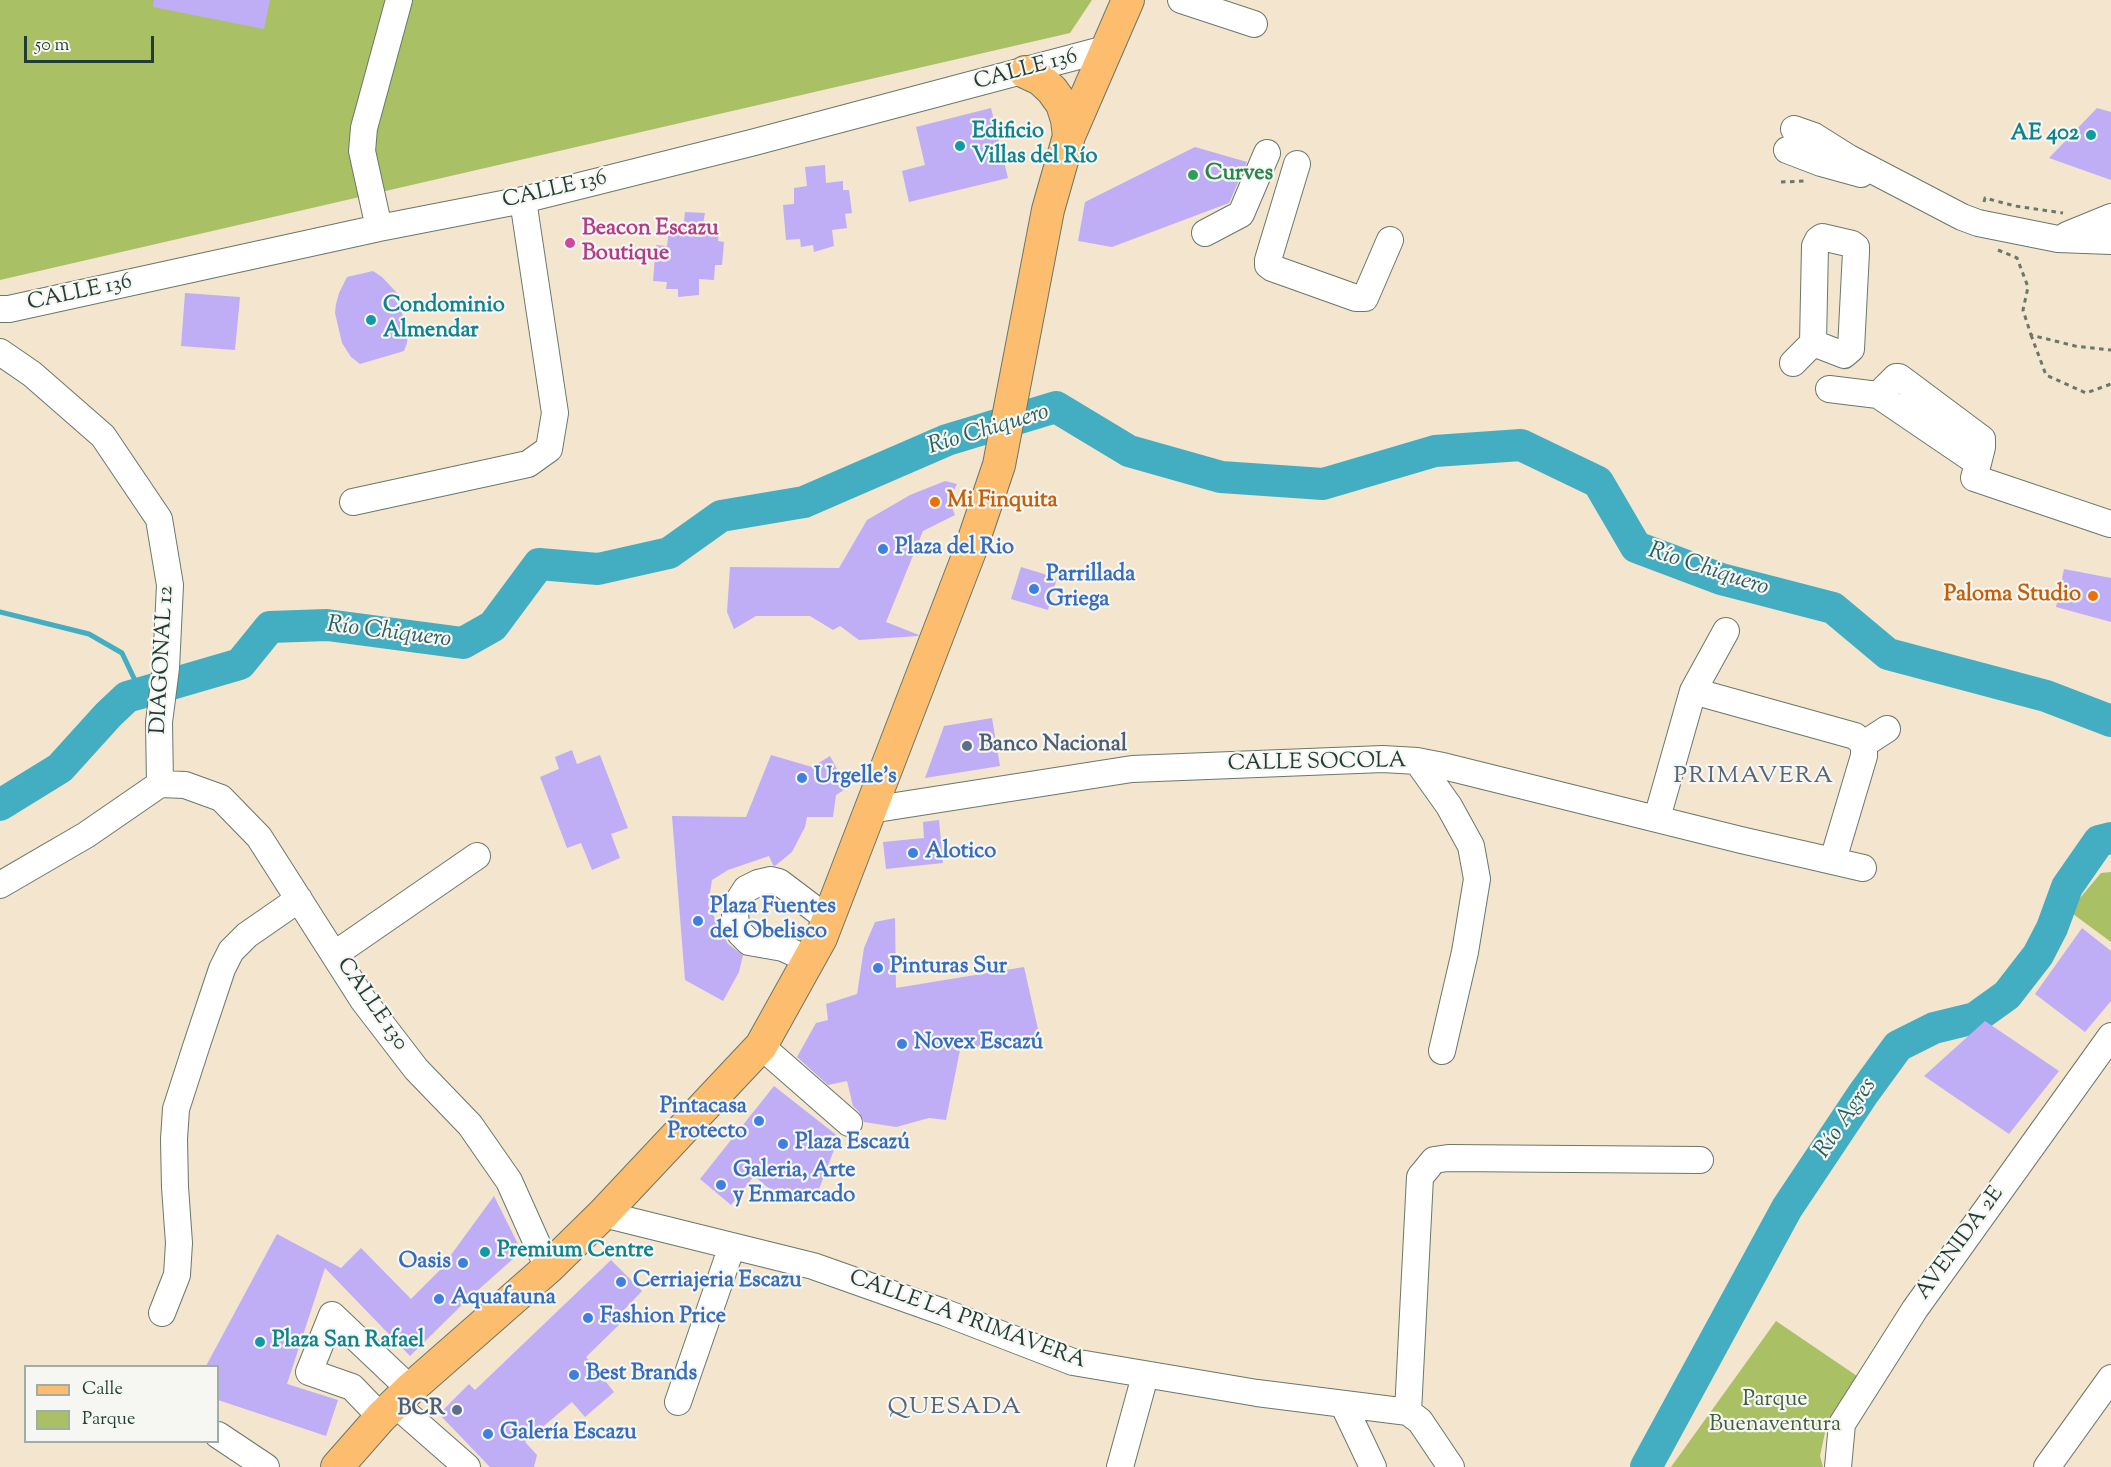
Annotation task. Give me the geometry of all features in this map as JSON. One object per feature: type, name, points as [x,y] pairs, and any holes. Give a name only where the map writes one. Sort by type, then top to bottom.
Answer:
[{"type":"main road","points":[[337,1467],[395,1403],[548,1268],[603,1214],[761,1046],[809,960],[828,920],[970,551],[999,465],[1041,241],[1069,136],[1128,0]]},
{"type":"main road","points":[[1025,72],[1040,79],[1062,104],[1069,136]]},
{"type":"street","points":[[379,228],[362,151],[364,128],[399,0]]},
{"type":"street","points":[[1181,0],[1254,24]]},
{"type":"street","name":"CALLE 136","points":[[3,316],[379,228],[523,200],[1025,72],[1105,49]]},
{"type":"street","points":[[1790,139],[1814,136],[1849,158],[1962,217],[1978,223],[2058,239],[2111,241]]},
{"type":"street","points":[[1205,233],[1241,214],[1267,153]]},
{"type":"street","points":[[1297,164],[1268,265],[1356,298],[1365,298],[1390,240]]},
{"type":"street","points":[[353,502],[528,464],[549,449],[555,413],[523,200]]},
{"type":"street","points":[[2058,239],[2111,217]]},
{"type":"street","points":[[1793,363],[1813,343]]},
{"type":"street","name":"DIAGONAL 12","points":[[0,350],[32,374],[103,436],[159,519],[170,585],[166,668],[159,722],[160,783]]},
{"type":"street","points":[[1829,389],[1878,395],[1896,377],[1899,377],[1982,440],[1974,478],[2110,524]]},
{"type":"street","points":[[1657,818],[1693,691],[1726,631]]},
{"type":"street","points":[[1693,691],[1855,736],[1864,744],[1864,756],[1833,860]]},
{"type":"street","points":[[1864,744],[1887,729]]},
{"type":"street","name":"CALLE SOCOLA","points":[[870,810],[1132,769],[1383,759],[1417,761],[1443,766],[1863,868]]},
{"type":"street","points":[[1417,761],[1449,806],[1471,846],[1477,879],[1465,952],[1442,1051]]},
{"type":"street","points":[[0,885],[86,835],[160,783]]},
{"type":"street","name":"CALLE 130","points":[[160,783],[185,785],[222,798],[259,837],[363,1000],[416,1069],[470,1125],[509,1181],[548,1268]]},
{"type":"street","points":[[335,954],[477,856]]},
{"type":"street","points":[[809,960],[783,948],[749,942],[740,933],[736,924],[735,914],[739,900],[746,889],[771,880],[779,882],[828,920]]},
{"type":"street","points":[[162,1313],[177,1275],[179,1243],[175,1175],[176,1109],[196,1047],[222,969],[231,951],[247,935],[298,899]]},
{"type":"street","name":"AVENIDA 2E","points":[[1838,1466],[1842,1424],[1915,1309],[2111,1036]]},
{"type":"street","points":[[761,1046],[849,1123]]},
{"type":"street","points":[[1450,1467],[1420,1421],[1408,1412],[1420,1177],[1434,1160],[1448,1158],[1700,1160]]},
{"type":"street","name":"CALLE LA PRIMAVERA","points":[[603,1214],[823,1270],[946,1313],[1073,1362],[1145,1376],[1408,1412]]},
{"type":"street","points":[[678,1402],[732,1246]]},
{"type":"street","points":[[1120,1467],[1145,1376]]},
{"type":"street","points":[[2047,1467],[2111,1378]]},
{"type":"street","points":[[395,1403],[467,1467]]},
{"type":"street","points":[[1343,1404],[1373,1467]]},
{"type":"street","points":[[219,1436],[266,1467]]},
{"type":"path","points":[[1781,182],[1805,182],[1812,179]]},
{"type":"path","points":[[1978,223],[1985,198],[2015,206],[2069,214]]},
{"type":"path","points":[[1995,249],[2017,258],[2028,287],[2023,310],[2046,375],[2086,393],[2111,384]]},
{"type":"path","points":[[2031,335],[2075,346],[2111,350]]},
{"type":"green space","points":[[0,0],[1092,0],[1070,33],[0,280]]},
{"type":"green space","points":[[2111,872],[2111,942],[2069,911],[2101,873]]},
{"type":"green space","name":"Parque Buenaventura","points":[[1776,1321],[1857,1376],[1827,1423],[1820,1456],[1823,1467],[1671,1467]]},
{"type":"building","points":[[154,0],[270,0],[264,29],[153,7]]},
{"type":"building","name":"Edificio Villas del Río","points":[[991,108],[1008,178],[909,202],[902,171],[925,165],[916,127]]},
{"type":"building","name":"AE 402","points":[[2097,108],[2111,112],[2111,180],[2049,158]]},
{"type":"building","points":[[1195,147],[1247,162],[1229,203],[1112,247],[1078,241],[1085,202]]},
{"type":"building","points":[[825,165],[826,183],[843,181],[843,190],[849,190],[852,213],[845,214],[847,228],[832,230],[834,246],[814,252],[813,245],[801,247],[800,239],[786,240],[783,205],[794,204],[794,188],[807,186],[805,167]]},
{"type":"building","points":[[685,212],[705,213],[702,230],[719,232],[718,241],[724,242],[722,265],[715,265],[714,280],[699,279],[699,295],[678,297],[678,289],[666,289],[667,282],[653,281],[656,245],[667,246],[669,231],[683,231]]},
{"type":"building","name":"Condominio Almendar","points":[[373,271],[397,293],[393,296],[401,310],[408,333],[407,343],[404,351],[360,364],[351,357],[342,343],[335,313],[336,304],[347,277]]},
{"type":"building","points":[[185,293],[240,297],[235,350],[181,346]]},
{"type":"building","name":"Plaza del Rio","points":[[945,481],[957,484],[949,500],[955,515],[923,531],[886,622],[918,636],[859,640],[840,626],[833,630],[810,616],[756,616],[734,629],[727,612],[730,567],[839,568],[867,520],[910,495]]},
{"type":"building","name":"Parrillada Griega","points":[[1021,567],[1057,578],[1048,610],[1011,599]]},
{"type":"building","points":[[2064,569],[2111,578],[2111,622],[2056,607]]},
{"type":"building","name":"Banco Nacional","points":[[992,718],[1000,766],[925,778],[944,726]]},
{"type":"building","points":[[572,750],[577,764],[600,755],[628,828],[611,834],[620,858],[592,870],[581,843],[567,848],[540,777],[559,769],[555,757]]},
{"type":"building","name":"Plaza Fuentes del Obelisco","points":[[771,755],[812,767],[830,756],[847,788],[836,795],[833,817],[807,817],[805,827],[792,852],[775,866],[769,856],[728,870],[712,880],[708,905],[728,944],[743,955],[739,972],[723,1001],[685,980],[672,816],[746,817]]},
{"type":"building","name":"Alotico","points":[[939,820],[943,863],[886,869],[883,842],[924,838],[923,822]]},
{"type":"building","name":"Novex Escazú","points":[[895,918],[896,988],[1024,967],[1040,1038],[960,1050],[946,1120],[929,1118],[896,1127],[864,1122],[853,1106],[847,1081],[828,1085],[797,1057],[816,1023],[828,1020],[826,1004],[857,994],[864,948],[875,922]]},
{"type":"building","points":[[2082,928],[2111,951],[2111,1001],[2085,1032],[2035,994]]},
{"type":"building","points":[[1985,1021],[2059,1071],[2009,1134],[1924,1076]]},
{"type":"building","name":"Plaza Escazú","points":[[774,1086],[839,1137],[814,1202],[778,1196],[754,1176],[731,1205],[700,1179]]},
{"type":"building","name":"Plaza San Rafael","points":[[494,1196],[519,1246],[514,1258],[410,1356],[325,1268],[287,1384],[338,1400],[326,1436],[219,1400],[219,1365],[207,1365],[277,1234],[341,1268],[361,1248],[411,1299],[440,1270]]},
{"type":"building","points":[[611,1260],[642,1291],[622,1312],[627,1317],[586,1357],[614,1392],[585,1417],[572,1402],[525,1442],[537,1455],[534,1467],[490,1467],[439,1414],[469,1384],[475,1390]]},
{"type":"waterway","name":"Río Chiquero","points":[[0,805],[60,768],[127,697],[240,664],[270,627],[327,625],[463,643],[493,626],[539,564],[598,569],[669,553],[721,516],[804,502],[947,440],[1056,407],[1129,451],[1221,477],[1323,484],[1435,451],[1521,445],[1598,482],[1636,547],[1721,579],[1833,608],[1888,654],[2046,696],[2111,721]]},
{"type":"waterway","points":[[0,612],[89,634],[122,653],[141,693]]},
{"type":"waterway","name":"Río Agres","points":[[1646,1467],[1787,1208],[1898,1046],[1934,1028],[1975,1018],[2007,995],[2038,955],[2052,928],[2067,887],[2099,841],[2111,838]]},
{"type":"place","name":"AE 402","points":[[2091,135]]},
{"type":"place","name":"Edificio Villas del Río","points":[[960,146]]},
{"type":"place","name":"Curves","points":[[1193,175]]},
{"type":"place","name":"Beacon Escazu Boutique","points":[[570,243]]},
{"type":"place","name":"Condominio Almendar","points":[[371,320]]},
{"type":"place","name":"Mi Finquita","points":[[935,502]]},
{"type":"place","name":"Plaza del Rio","points":[[883,549]]},
{"type":"place","name":"Parrillada Griega","points":[[1034,589]]},
{"type":"place","name":"Paloma Studio","points":[[2093,596]]},
{"type":"place","name":"Banco Nacional","points":[[967,746]]},
{"type":"place","name":"Urgelle's","points":[[802,778]]},
{"type":"place","name":"Alotico","points":[[913,853]]},
{"type":"place","name":"Plaza Fuentes del Obelisco","points":[[698,921]]},
{"type":"place","name":"Pinturas Sur","points":[[878,968]]},
{"type":"place","name":"Novex Escazú","points":[[902,1044]]},
{"type":"place","name":"Pintacasa Protecto","points":[[759,1121]]},
{"type":"place","name":"Plaza Escazú","points":[[783,1144]]},
{"type":"place","name":"Galeria, Arte y Enmarcado","points":[[721,1185]]},
{"type":"place","name":"Premium Centre","points":[[485,1252]]},
{"type":"place","name":"Oasis","points":[[463,1263]]},
{"type":"place","name":"Cerriajeria Escazu","points":[[621,1282]]},
{"type":"place","name":"Aquafauna","points":[[439,1299]]},
{"type":"place","name":"Fashion Price","points":[[588,1318]]},
{"type":"place","name":"Plaza San Rafael","points":[[260,1342]]},
{"type":"place","name":"Best Brands","points":[[574,1375]]},
{"type":"place","name":"BCR","points":[[457,1410]]},
{"type":"place","name":"Galería Escazu","points":[[488,1434]]},
{"type":"district","name":"PRIMAVERA","points":[[1754,778]]},
{"type":"district","name":"QUESADA","points":[[955,1409]]}]
